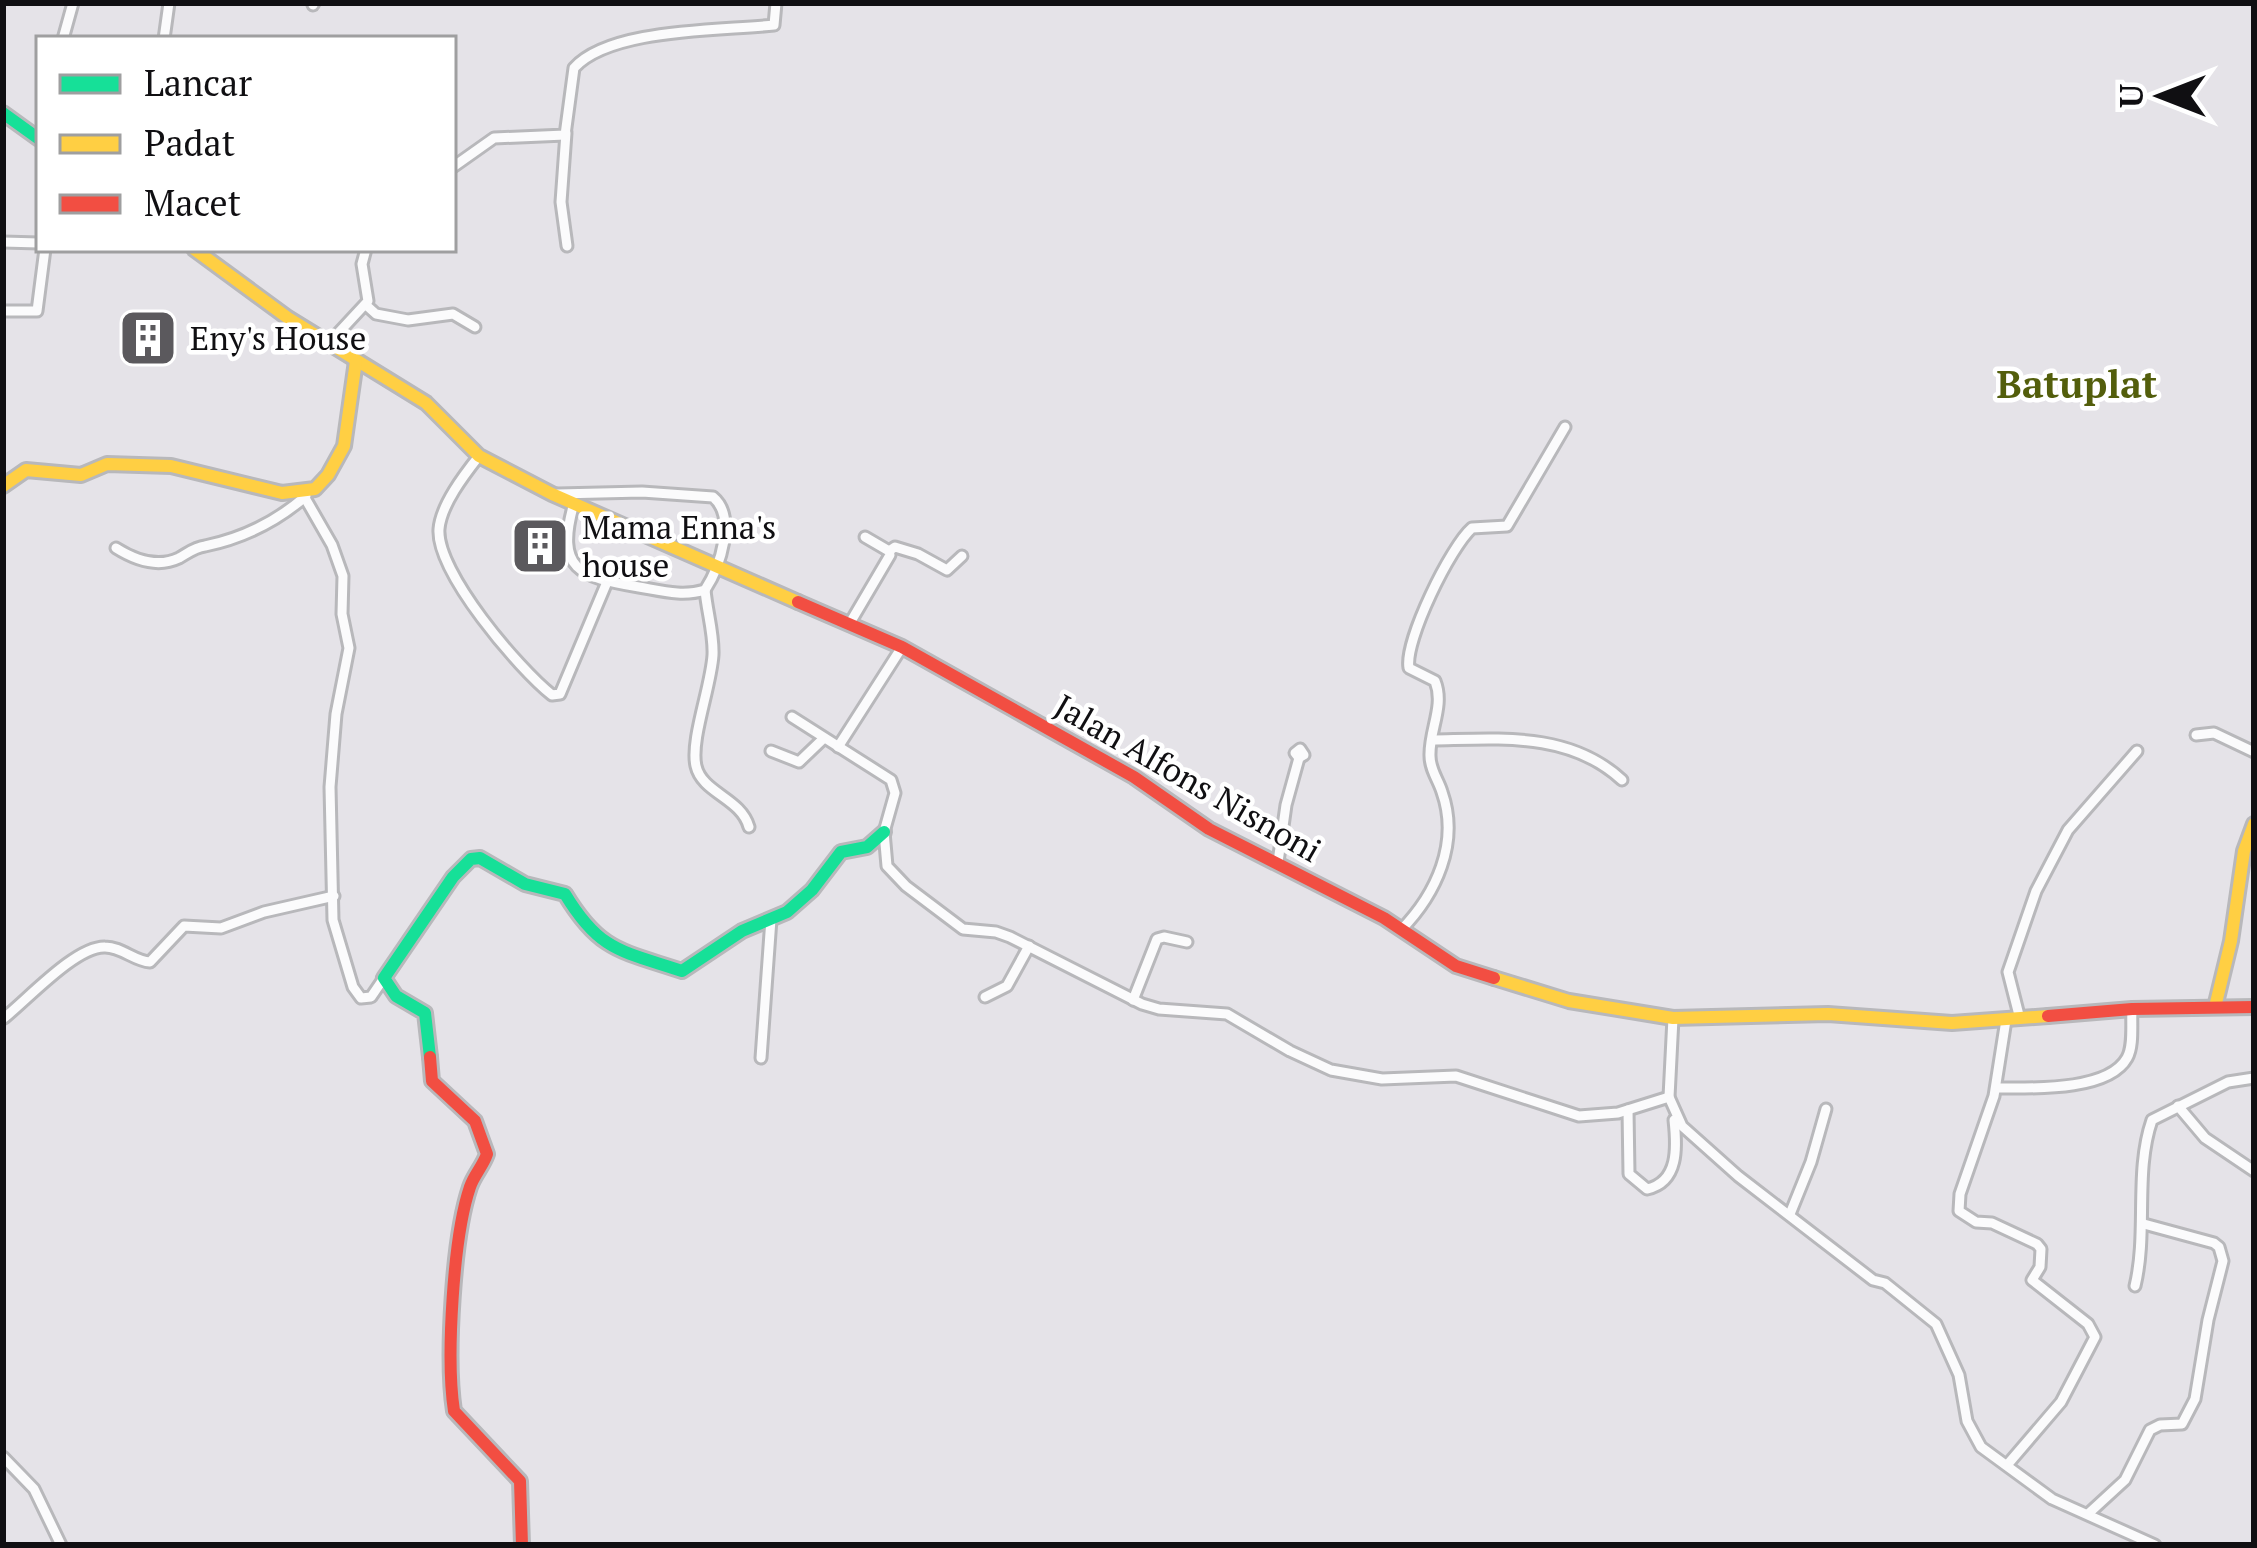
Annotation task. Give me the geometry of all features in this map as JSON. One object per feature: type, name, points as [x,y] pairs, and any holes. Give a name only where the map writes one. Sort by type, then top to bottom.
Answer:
[{"type":"main road","points":[[3,113],[36,137]]},
{"type":"main road","name":"Jalan Alfons Nisnoni","points":[[198,252],[236,283],[427,403],[478,456],[552,494],[902,647],[1134,777],[1209,829],[1401,930],[1456,966],[1590,1006],[1673,1018],[1796,1013],[1952,1023],[2132,1009],[2254,1007]]},
{"type":"main road","points":[[3,486],[26,470],[81,475],[106,464],[171,466],[282,493],[310,493],[330,474],[348,440],[356,361]]},
{"type":"main road","points":[[2215,1007],[2231,941],[2240,869],[2254,824]]},
{"type":"main road","points":[[522,1545],[520,1481],[452,1406],[450,1355],[463,1232],[470,1186],[486,1151],[469,1111],[432,1081],[425,1013],[396,996],[384,978],[453,877],[474,858],[525,884],[565,893],[583,924],[605,945],[682,971],[742,931],[787,912],[812,890],[841,851],[867,847],[884,832]]},
{"type":"street","points":[[64,36],[73,3]]},
{"type":"street","points":[[164,36],[169,3]]},
{"type":"street","points":[[568,246],[561,202],[574,68],[632,37],[775,25],[776,3]]},
{"type":"street","points":[[456,165],[487,140],[566,133]]},
{"type":"street","points":[[3,242],[36,245]]},
{"type":"street","points":[[3,311],[37,311],[42,252]]},
{"type":"street","points":[[330,342],[366,305],[365,252]]},
{"type":"street","points":[[366,305],[376,314],[408,320],[453,314],[475,327]]},
{"type":"street","points":[[1401,930],[1438,881],[1445,855],[1444,795],[1431,769],[1440,697],[1435,681],[1409,668],[1407,656],[1414,634],[1457,544],[1472,528],[1508,526],[1565,428]]},
{"type":"street","points":[[478,456],[443,514],[439,538],[450,569],[490,630],[525,674],[551,695],[560,694],[607,582]]},
{"type":"street","points":[[552,494],[642,492],[713,497],[721,504],[726,517],[706,590],[713,648],[706,705],[696,738],[696,768],[702,780],[737,806],[748,827]]},
{"type":"street","points":[[116,548],[145,561],[175,560],[276,521],[310,493],[343,576],[342,614],[349,648],[336,715],[330,787],[334,931],[357,994],[370,997],[384,978]]},
{"type":"street","points":[[574,503],[567,537],[570,559],[591,579],[684,595],[706,590]]},
{"type":"street","points":[[865,537],[889,550]]},
{"type":"street","points":[[850,623],[889,550],[895,547],[918,554],[946,570],[962,556]]},
{"type":"street","points":[[838,747],[902,647]]},
{"type":"street","points":[[792,717],[895,785],[884,832],[887,866],[963,929],[996,932],[1159,1010],[1227,1014],[1308,1060],[1371,1079],[1456,1076],[1579,1116],[1628,1110],[1669,1097]]},
{"type":"street","points":[[2196,735],[2214,733],[2254,752]]},
{"type":"street","points":[[770,751],[799,762],[824,739]]},
{"type":"street","points":[[1432,740],[1544,741],[1580,753],[1622,780]]},
{"type":"street","points":[[2008,1464],[2061,1402],[2096,1336],[2088,1324],[2032,1280],[2040,1267],[2037,1244],[1959,1211],[1960,1194],[1996,1088],[2013,1019],[2008,972],[2036,891],[2068,830],[2137,752]]},
{"type":"street","points":[[1278,862],[1299,758]]},
{"type":"street","points":[[4,1018],[86,950],[116,948],[150,962],[184,926],[221,928],[334,896]]},
{"type":"street","points":[[760,1058],[770,919]]},
{"type":"street","points":[[1133,1000],[1157,939],[1187,942]]},
{"type":"street","points":[[985,997],[1007,986],[1029,946]]},
{"type":"street","points":[[1996,1088],[2058,1088],[2118,1067],[2130,1049],[2132,1009]]},
{"type":"street","points":[[1628,1110],[1629,1174],[1647,1189],[1662,1184],[1673,1167],[1674,1115],[1669,1097],[1673,1018]]},
{"type":"street","points":[[2135,1286],[2144,1224],[2148,1130],[2158,1114],[2228,1082],[2254,1078]]},
{"type":"street","points":[[2178,1106],[2205,1138],[2254,1171]]},
{"type":"street","points":[[1790,1214],[1826,1109]]},
{"type":"street","points":[[1674,1115],[1738,1176],[1936,1324],[1959,1375],[1973,1436],[1994,1457],[2052,1499],[2155,1545]]},
{"type":"street","points":[[2088,1514],[2125,1480],[2150,1430],[2182,1424],[2189,1414],[2223,1261],[2214,1243],[2144,1224]]},
{"type":"street","points":[[3,1457],[34,1489],[61,1545]]},
{"type":"traffic: fast","points":[[3,113],[36,137]]},
{"type":"traffic: fast","points":[[430,1057],[425,1013],[396,996],[384,978],[453,877],[471,859],[480,858],[525,884],[565,894],[590,928],[614,947],[682,971],[742,931],[787,912],[812,890],[841,852],[867,847],[884,832]]},
{"type":"traffic: slow","points":[[198,252],[288,318],[426,403],[479,456],[552,494],[798,602]]},
{"type":"traffic: slow","points":[[3,486],[26,470],[81,475],[107,464],[171,466],[282,493],[315,489],[344,446],[356,361]]},
{"type":"traffic: slow","points":[[2215,1007],[2231,941],[2244,851],[2254,824]]},
{"type":"traffic: slow","points":[[1494,978],[1569,1001],[1673,1018],[1828,1014],[1952,1023],[2048,1016]]},
{"type":"traffic: jam","points":[[798,602],[902,647],[1134,777],[1209,829],[1384,918],[1456,966],[1494,978]]},
{"type":"traffic: jam","points":[[2048,1016],[2254,1007]]},
{"type":"traffic: jam","points":[[430,1057],[432,1081],[475,1121],[487,1154],[470,1187],[455,1266],[454,1411],[520,1481],[522,1545]]},
{"type":"place","name":"Eny's House","points":[[148,338]]},
{"type":"place","name":"Mama Enna's house","points":[[540,546]]},
{"type":"district","name":"Batuplat","points":[[2077,384]]}]
